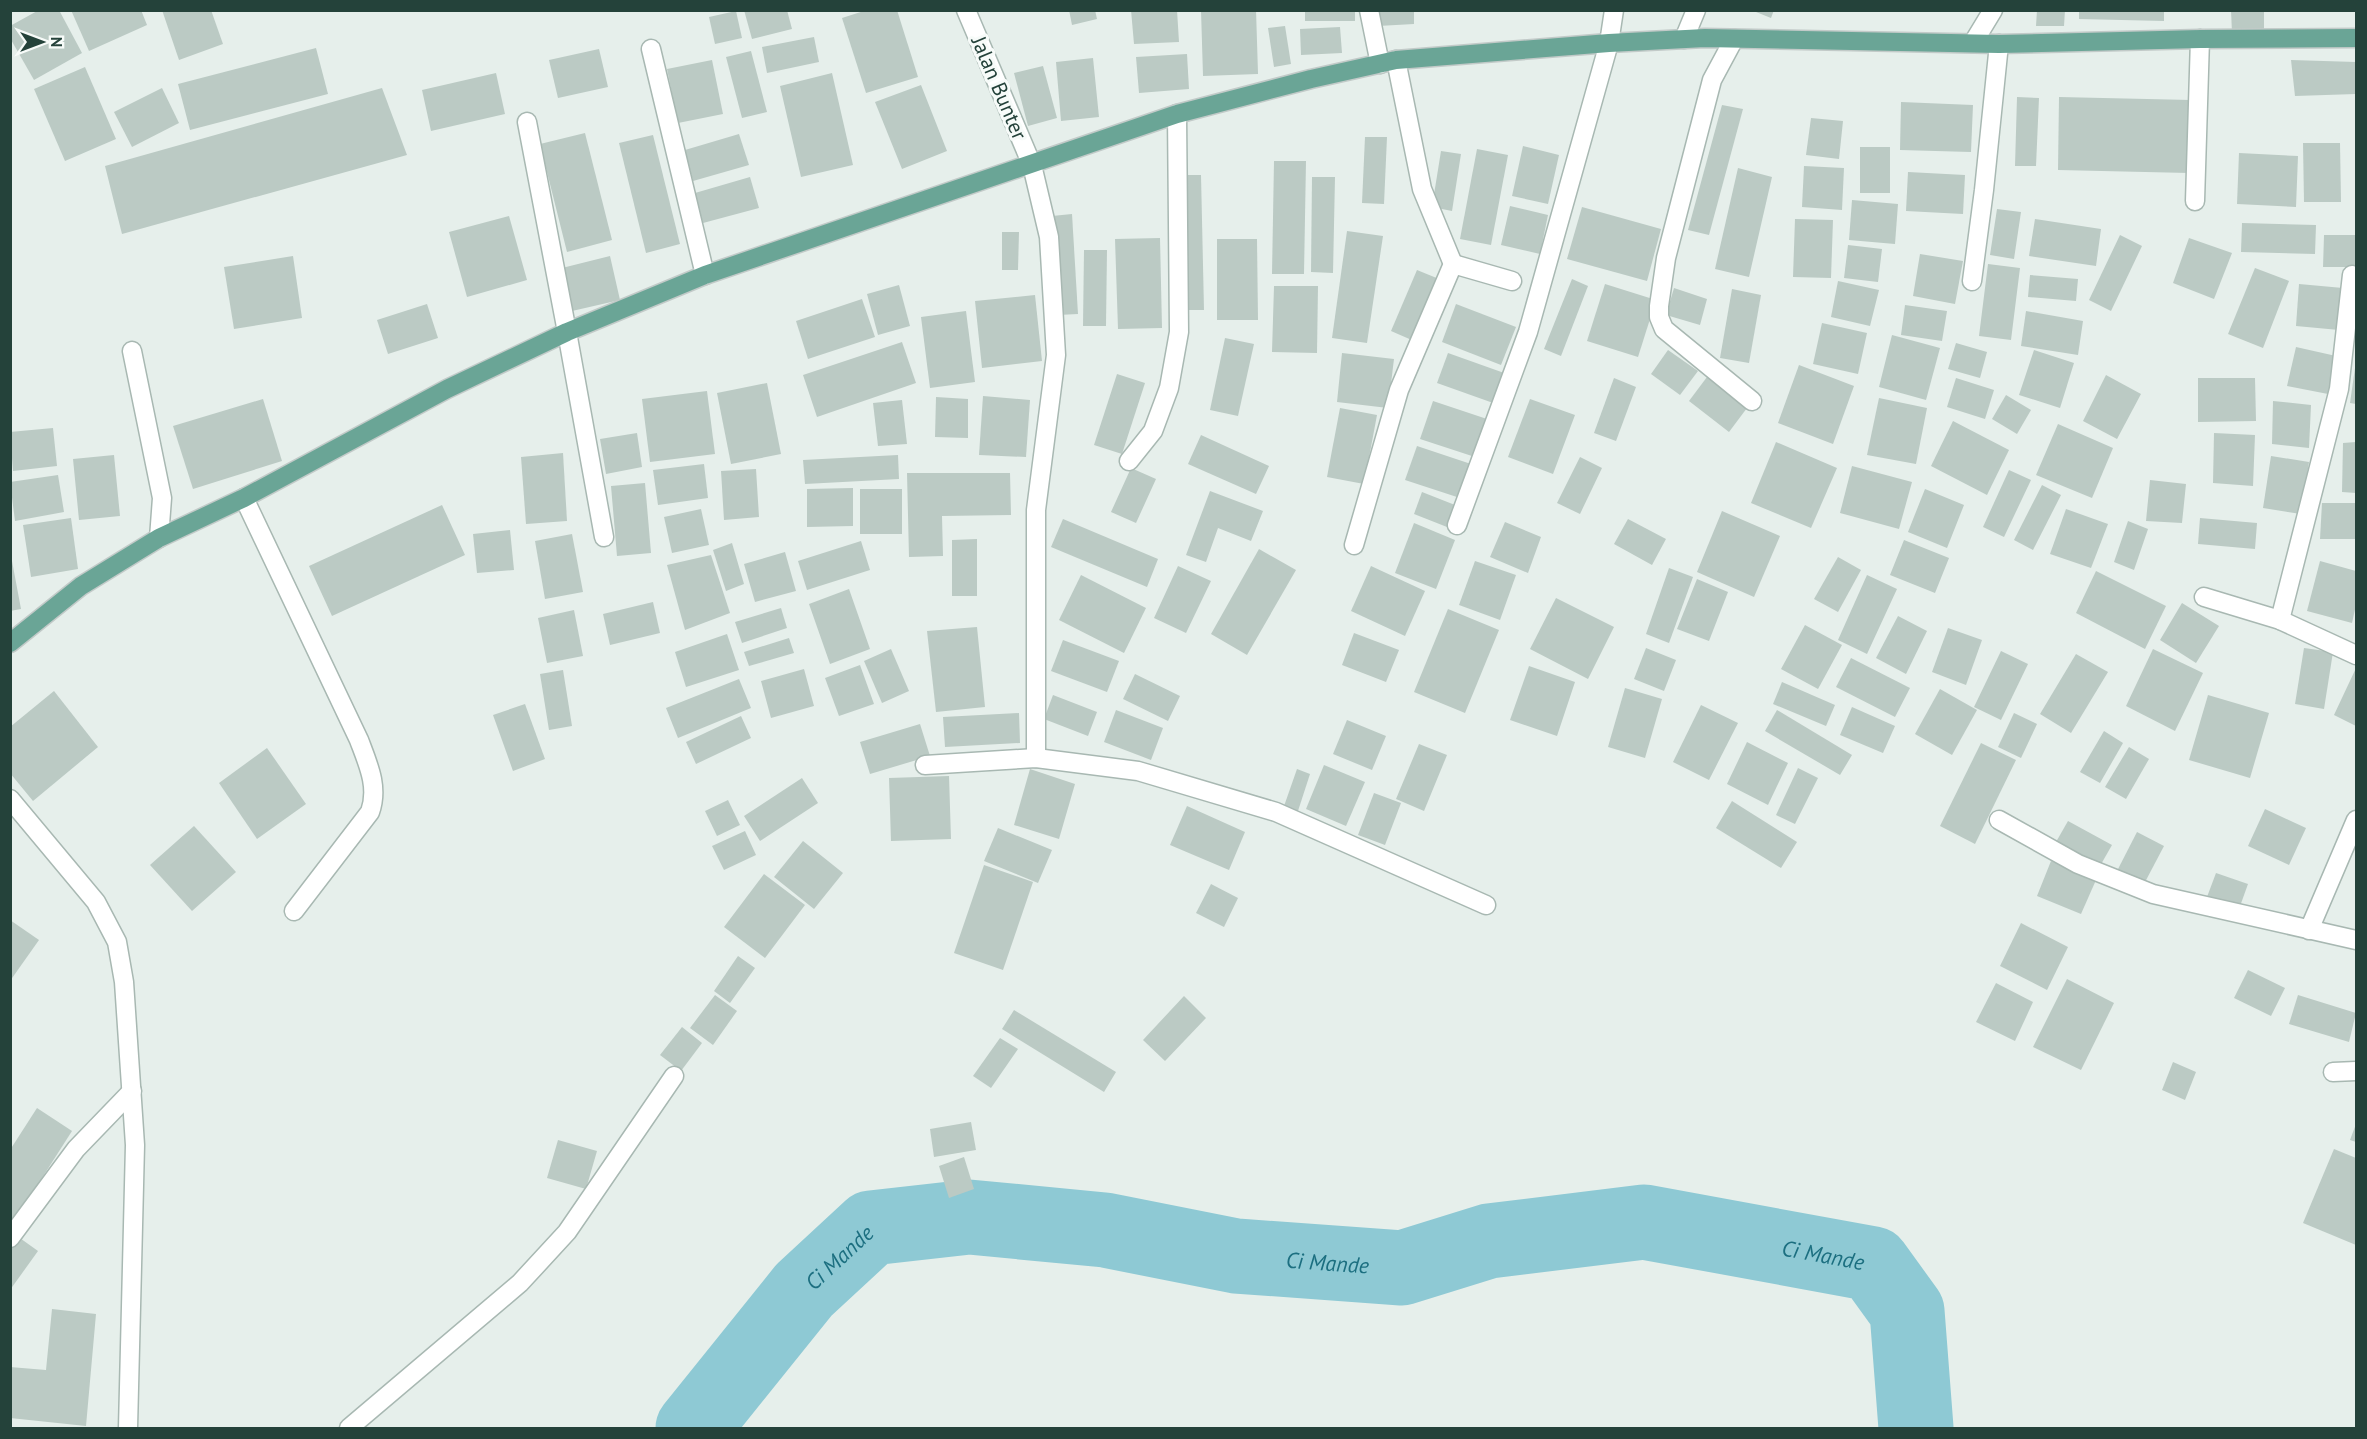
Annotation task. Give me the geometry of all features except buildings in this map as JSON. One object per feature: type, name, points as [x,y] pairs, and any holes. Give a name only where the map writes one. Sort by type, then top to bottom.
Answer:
[{"type":"main road","points":[[10,643],[81,586],[159,538],[244,498],[447,389],[567,332],[705,275],[1177,114],[1311,79],[1388,62],[1609,43],[1684,39],[1999,44],[2356,38]]},
{"type":"street","name":"Jalan Bunter","points":[[966,10],[1032,165],[1049,237],[1056,355],[1036,510],[1036,758]]},
{"type":"street","points":[[1354,545],[1398,390],[1453,264],[1422,189],[1388,62],[1369,10]]},
{"type":"street","points":[[1457,525],[1528,332],[1609,43],[1614,10]]},
{"type":"street","points":[[1684,39],[1696,10]]},
{"type":"street","points":[[1973,43],[1993,10]]},
{"type":"street","points":[[1734,39],[1712,80],[1666,258],[1659,317],[1664,328],[1752,401]]},
{"type":"street","points":[[2195,201],[2200,39]]},
{"type":"street","points":[[1972,281],[1999,44]]},
{"type":"street","points":[[651,49],[705,275]]},
{"type":"street","points":[[1129,461],[1153,431],[1169,388],[1179,332],[1177,114]]},
{"type":"street","points":[[526,122],[567,332],[603,537]]},
{"type":"street","points":[[1453,264],[1512,281]]},
{"type":"street","points":[[2280,620],[2339,389],[2352,275]]},
{"type":"street","points":[[132,351],[162,498],[159,538]]},
{"type":"street","points":[[244,498],[359,740],[375,788],[375,800],[370,812],[294,912]]},
{"type":"street","points":[[2204,597],[2280,620],[2356,655]]},
{"type":"street","points":[[925,765],[1036,758],[1138,771],[1276,812],[1486,905]]},
{"type":"street","points":[[10,799],[96,902],[117,942],[124,981],[135,1145],[128,1428]]},
{"type":"street","points":[[1999,820],[2078,864],[2153,894],[2356,940]]},
{"type":"street","points":[[2309,930],[2356,820]]},
{"type":"street","points":[[2333,1072],[2356,1071]]},
{"type":"street","points":[[349,1428],[520,1283],[551,1251],[567,1232],[674,1076]]},
{"type":"street","points":[[10,1238],[76,1149],[132,1091]]},
{"type":"waterway","name":"Ci Mande","points":[[693,1428],[804,1290],[871,1228],[969,1217],[1105,1230],[1236,1256],[1402,1268],[1489,1241],[1644,1222],[1873,1264],[1907,1311],[1916,1428]]}]
